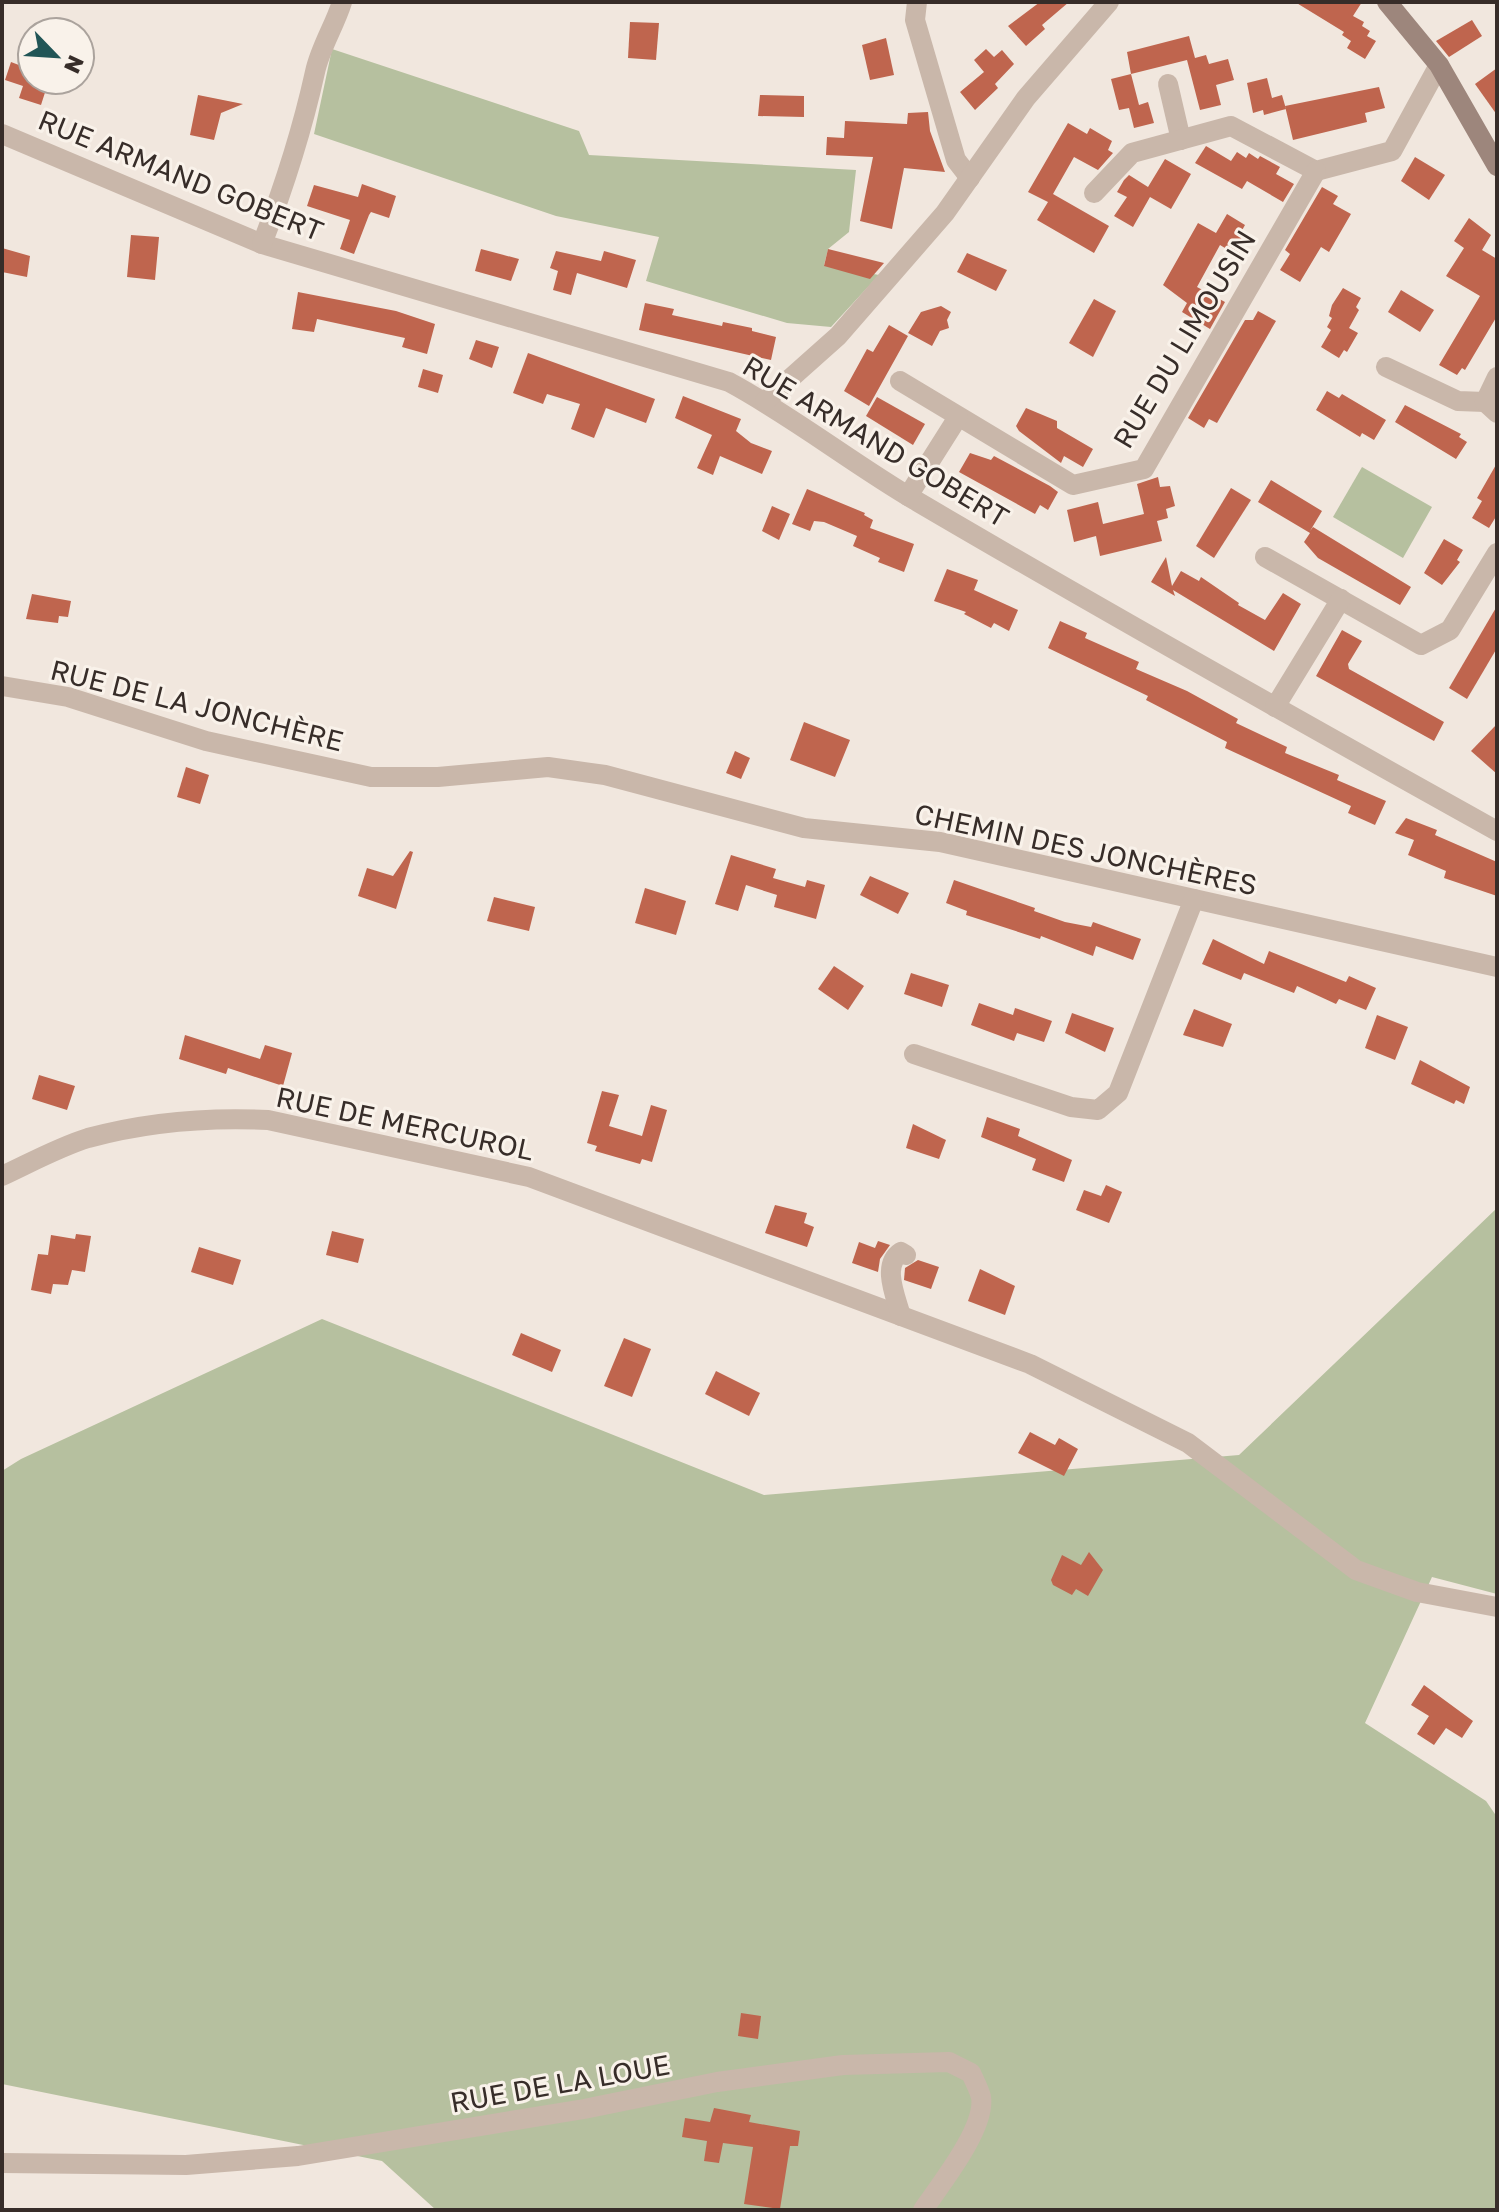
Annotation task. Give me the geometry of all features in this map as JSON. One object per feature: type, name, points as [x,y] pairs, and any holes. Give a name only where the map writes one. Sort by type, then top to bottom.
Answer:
[{"type":"main road","points":[[1387,2],[1439,65],[1497,166]]},
{"type":"street","points":[[262,244],[291,166],[314,88],[315,71],[342,2]]},
{"type":"street","points":[[917,2],[915,20],[956,160],[970,178]]},
{"type":"street","points":[[765,401],[838,336],[945,213],[1026,98],[1109,2]]},
{"type":"street","points":[[1094,193],[1132,153],[1231,126],[1316,171],[1392,151],[1439,65]]},
{"type":"street","points":[[1168,84],[1181,140]]},
{"type":"street","name":"RUE ARMAND GOBERT","points":[[2,134],[262,244],[729,382],[765,401],[788,420],[908,496],[1497,831]]},
{"type":"street","name":"RUE DU LIMOUSIN","points":[[900,381],[1073,485],[1144,469],[1316,171]]},
{"type":"street","points":[[1386,367],[1458,401],[1491,408],[1497,377]]},
{"type":"street","points":[[908,496],[958,417]]},
{"type":"street","points":[[1265,557],[1421,645],[1450,630],[1497,553]]},
{"type":"street","points":[[1275,707],[1341,599]]},
{"type":"street","name":"RUE DE LA JONCHÈRE","points":[[2,686],[68,697],[206,741],[371,777],[438,777],[548,767],[605,775],[663,790]]},
{"type":"street","name":"CHEMIN DES JONCHÈRES","points":[[663,790],[804,828],[940,842],[1497,967]]},
{"type":"street","points":[[914,1054],[1071,1107],[1098,1110],[1118,1093],[1194,899]]},
{"type":"street","name":"RUE DE MERCUROL","points":[[2,1176],[85,1139],[151,1124],[224,1118],[268,1120],[529,1177],[1030,1364],[1188,1443],[1356,1570],[1417,1592],[1497,1607]]},
{"type":"street","points":[[901,1316],[889,1268],[893,1257],[901,1252],[906,1255]]},
{"type":"street","name":"RUE DE LA LOUE","points":[[2,2163],[186,2165],[298,2156],[584,2109],[717,2082],[843,2065],[949,2062],[971,2073],[981,2099],[975,2124],[959,2158],[923,2210]]},
{"type":"green space","points":[[332,49],[579,131],[589,155],[856,170],[849,232],[828,249],[824,265],[879,275],[831,327],[787,323],[646,281],[659,237],[556,216],[314,134]]},
{"type":"green space","points":[[1362,467],[1432,507],[1403,558],[1333,517]]},
{"type":"green space","points":[[1497,1208],[1497,1594],[1432,1577],[1365,1723],[1486,1801],[1497,1817],[1497,2210],[436,2210],[382,2161],[2,2084],[2,1471],[21,1459],[322,1319],[764,1495],[1239,1455]]},
{"type":"building","points":[[1040,2],[1069,2],[1042,25],[1045,29],[1026,46],[1008,26]]},
{"type":"building","points":[[1295,2],[1362,2],[1353,16],[1364,22],[1362,26],[1370,31],[1367,36],[1376,41],[1365,59],[1347,48],[1351,41],[1342,35],[1344,32]]},
{"type":"building","points":[[1472,20],[1482,36],[1449,57],[1436,41]]},
{"type":"building","points":[[630,22],[659,23],[656,60],[628,58]]},
{"type":"building","points":[[1189,36],[1195,58],[1206,55],[1209,64],[1228,59],[1234,80],[1216,85],[1221,105],[1200,110],[1187,60],[1131,74],[1127,52]]},
{"type":"building","points":[[886,38],[894,75],[870,80],[862,45]]},
{"type":"building","points":[[986,49],[994,57],[1002,50],[1014,64],[995,84],[998,88],[975,110],[960,92],[984,72],[974,60]]},
{"type":"building","points":[[11,62],[16,64],[16,84],[5,80]]},
{"type":"building","points":[[1497,68],[1497,115],[1475,84]]},
{"type":"building","points":[[1131,74],[1139,105],[1148,102],[1154,123],[1134,128],[1129,108],[1119,110],[1111,79]]},
{"type":"building","points":[[1267,78],[1272,98],[1282,95],[1286,109],[1264,115],[1263,110],[1253,113],[1247,83]]},
{"type":"building","points":[[1379,87],[1385,108],[1365,113],[1367,122],[1293,140],[1285,106]]},
{"type":"building","points":[[198,95],[243,104],[221,113],[214,140],[190,135]]},
{"type":"building","points":[[760,95],[804,96],[804,117],[758,116]]},
{"type":"building","points":[[20,96],[44,96],[41,105]]},
{"type":"building","points":[[928,112],[930,131],[945,172],[904,168],[892,229],[860,221],[873,157],[826,155],[827,137],[844,138],[845,121],[907,124],[908,113]]},
{"type":"building","points":[[1068,123],[1087,134],[1090,128],[1112,141],[1108,150],[1113,153],[1098,170],[1074,157],[1053,194],[1109,226],[1094,253],[1037,220],[1048,202],[1028,192]]},
{"type":"building","points":[[1206,146],[1231,161],[1237,152],[1246,158],[1249,153],[1258,159],[1260,156],[1280,167],[1276,174],[1294,184],[1283,202],[1247,181],[1242,189],[1195,163]]},
{"type":"building","points":[[1415,157],[1445,175],[1429,200],[1401,181]]},
{"type":"building","points":[[1165,159],[1191,174],[1171,209],[1150,197],[1133,227],[1114,216],[1127,197],[1117,192],[1124,180],[1129,175],[1148,187]]},
{"type":"building","points":[[362,184],[396,196],[389,218],[371,212],[354,254],[340,249],[350,220],[307,206],[314,185],[358,197]]},
{"type":"building","points":[[1322,187],[1338,196],[1333,204],[1351,214],[1329,252],[1321,247],[1300,282],[1280,270],[1290,254],[1285,250]]},
{"type":"building","points":[[1227,214],[1245,225],[1240,234],[1248,239],[1238,256],[1220,245],[1197,287],[1225,302],[1210,329],[1182,312],[1187,303],[1163,285],[1198,223],[1216,233]]},
{"type":"building","points":[[1469,218],[1491,235],[1482,250],[1497,259],[1497,316],[1465,370],[1462,368],[1457,375],[1439,365],[1480,296],[1446,276],[1464,248],[1454,241]]},
{"type":"building","points":[[131,235],[159,237],[155,280],[127,277]]},
{"type":"building","points":[[2,248],[30,256],[27,277],[2,272]]},
{"type":"building","points":[[481,249],[519,259],[511,281],[475,271]]},
{"type":"building","points":[[828,249],[884,263],[870,279],[824,266]]},
{"type":"building","points":[[556,251],[601,261],[604,251],[636,260],[627,288],[577,273],[571,295],[553,290],[558,271],[550,268]]},
{"type":"building","points":[[967,253],[1007,270],[996,291],[957,272]]},
{"type":"building","points":[[1343,288],[1361,298],[1356,307],[1359,310],[1349,328],[1358,333],[1347,352],[1344,350],[1339,358],[1321,347],[1331,330],[1327,327],[1332,318],[1329,316],[1332,305]]},
{"type":"building","points":[[1401,290],[1434,310],[1420,332],[1388,312]]},
{"type":"building","points":[[298,292],[396,311],[435,324],[427,354],[402,347],[405,338],[317,319],[314,332],[292,329]]},
{"type":"building","points":[[1094,299],[1116,311],[1093,357],[1069,343]]},
{"type":"building","points":[[645,303],[674,309],[672,315],[722,326],[723,322],[752,328],[752,331],[776,337],[771,360],[639,330]]},
{"type":"building","points":[[941,306],[951,312],[947,320],[949,328],[940,331],[932,346],[908,333],[921,312]]},
{"type":"building","points":[[1258,311],[1276,321],[1217,423],[1209,419],[1204,428],[1188,418],[1245,320],[1253,320]]},
{"type":"building","points":[[889,325],[908,336],[869,406],[844,391],[867,349],[873,352]]},
{"type":"building","points":[[476,340],[499,347],[492,368],[469,359]]},
{"type":"building","points":[[528,353],[655,399],[646,423],[606,408],[594,438],[571,429],[580,404],[547,394],[543,404],[513,393]]},
{"type":"building","points":[[423,369],[443,375],[438,393],[418,387]]},
{"type":"building","points":[[1327,391],[1339,398],[1342,394],[1386,420],[1374,440],[1362,433],[1360,437],[1316,410]]},
{"type":"building","points":[[683,396],[741,419],[736,431],[751,443],[772,451],[762,474],[720,456],[713,475],[697,468],[712,435],[675,418]]},
{"type":"building","points":[[877,397],[925,424],[913,445],[866,416]]},
{"type":"building","points":[[1405,405],[1461,434],[1459,437],[1467,442],[1456,459],[1395,422]]},
{"type":"building","points":[[1026,408],[1057,421],[1057,428],[1093,449],[1083,467],[1064,456],[1061,463],[1019,431],[1016,426]]},
{"type":"building","points":[[970,453],[991,460],[994,456],[1050,486],[1058,492],[1048,510],[1040,505],[1035,514],[959,472]]},
{"type":"building","points":[[1497,463],[1497,515],[1489,528],[1472,518],[1482,501],[1477,498]]},
{"type":"building","points":[[1158,477],[1160,487],[1170,486],[1175,506],[1166,509],[1168,518],[1157,521],[1162,541],[1100,556],[1096,536],[1074,542],[1067,510],[1098,502],[1103,524],[1144,514],[1137,484]]},
{"type":"building","points":[[1271,480],[1322,511],[1310,531],[1313,527],[1411,587],[1400,605],[1318,558],[1304,542],[1310,533],[1258,502]]},
{"type":"building","points":[[1231,488],[1251,500],[1214,558],[1196,546]]},
{"type":"building","points":[[807,489],[865,513],[873,520],[870,528],[914,544],[904,572],[878,562],[880,558],[853,546],[857,536],[824,522],[814,521],[810,531],[792,524]]},
{"type":"building","points":[[772,506],[790,514],[779,540],[762,531]]},
{"type":"building","points":[[1444,539],[1463,550],[1457,560],[1460,562],[1442,585],[1424,573]]},
{"type":"building","points":[[1166,557],[1172,586],[1181,571],[1199,581],[1201,577],[1238,605],[1265,620],[1283,593],[1301,604],[1274,651],[1173,590],[1175,596],[1151,582]]},
{"type":"building","points":[[947,569],[978,580],[974,590],[1018,610],[1009,631],[994,623],[991,628],[964,614],[966,612],[934,601]]},
{"type":"building","points":[[32,594],[71,601],[68,617],[59,616],[58,623],[26,619]]},
{"type":"building","points":[[1497,606],[1497,648],[1467,699],[1449,688]]},
{"type":"building","points":[[1060,621],[1087,633],[1085,638],[1139,662],[1136,669],[1187,691],[1238,719],[1236,723],[1287,747],[1285,753],[1339,775],[1337,780],[1386,801],[1375,825],[1348,813],[1351,806],[1225,748],[1227,742],[1146,700],[1148,696],[1048,648]]},
{"type":"building","points":[[1342,630],[1362,641],[1348,664],[1349,669],[1444,722],[1434,741],[1316,676]]},
{"type":"building","points":[[804,722],[850,740],[835,777],[790,760]]},
{"type":"building","points":[[1497,724],[1497,774],[1471,751]]},
{"type":"building","points":[[735,751],[750,758],[741,779],[726,773]]},
{"type":"building","points":[[186,767],[209,775],[200,804],[177,797]]},
{"type":"building","points":[[1406,818],[1437,830],[1435,835],[1497,862],[1497,896],[1444,878],[1446,871],[1408,855],[1414,840],[1395,833]]},
{"type":"building","points":[[410,851],[413,852],[396,909],[358,896],[367,868],[393,876]]},
{"type":"building","points":[[731,855],[776,869],[773,878],[805,887],[807,880],[825,885],[816,919],[774,907],[777,895],[746,885],[738,911],[715,904]]},
{"type":"building","points":[[870,876],[909,893],[898,914],[860,895]]},
{"type":"building","points":[[954,880],[1035,908],[1034,911],[1065,922],[1091,927],[1093,922],[1141,939],[1133,960],[1096,946],[1093,956],[1041,936],[1040,939],[966,915],[967,911],[946,903]]},
{"type":"building","points":[[645,888],[686,901],[676,935],[635,923]]},
{"type":"building","points":[[494,897],[535,907],[529,931],[487,921]]},
{"type":"building","points":[[1213,939],[1264,964],[1269,951],[1346,982],[1349,976],[1376,988],[1366,1010],[1339,999],[1336,1004],[1297,986],[1294,993],[1244,973],[1241,980],[1202,964]]},
{"type":"building","points":[[834,966],[864,986],[848,1010],[818,989]]},
{"type":"building","points":[[911,973],[949,985],[942,1007],[904,994]]},
{"type":"building","points":[[979,1003],[1013,1015],[1015,1008],[1052,1021],[1044,1042],[1017,1033],[1014,1041],[971,1025]]},
{"type":"building","points":[[1194,1009],[1232,1024],[1223,1047],[1183,1035]]},
{"type":"building","points":[[1072,1013],[1114,1028],[1105,1052],[1065,1033]]},
{"type":"building","points":[[1377,1015],[1408,1027],[1395,1060],[1365,1048]]},
{"type":"building","points":[[185,1035],[260,1059],[265,1045],[292,1053],[283,1086],[228,1068],[226,1074],[179,1059]]},
{"type":"building","points":[[1420,1060],[1470,1087],[1464,1104],[1456,1100],[1454,1104],[1411,1084]]},
{"type":"building","points":[[39,1075],[75,1086],[67,1110],[32,1099]]},
{"type":"building","points":[[602,1091],[619,1095],[609,1126],[642,1136],[651,1105],[667,1110],[652,1162],[642,1159],[640,1164],[595,1151],[597,1146],[587,1143]]},
{"type":"building","points":[[987,1117],[1020,1129],[1018,1136],[1072,1160],[1064,1182],[1032,1170],[1036,1159],[981,1137]]},
{"type":"building","points":[[913,1124],[946,1140],[939,1159],[906,1148]]},
{"type":"building","points":[[1106,1185],[1122,1192],[1109,1223],[1076,1210],[1084,1190],[1101,1196]]},
{"type":"building","points":[[775,1205],[807,1213],[804,1223],[814,1227],[807,1247],[765,1233]]},
{"type":"building","points":[[332,1231],[364,1239],[358,1263],[326,1255]]},
{"type":"building","points":[[76,1234],[91,1236],[85,1272],[72,1270],[68,1285],[53,1284],[51,1294],[31,1290],[38,1254],[48,1255],[51,1235],[75,1239]]},
{"type":"building","points":[[878,1241],[890,1245],[880,1259],[878,1272],[852,1263],[859,1242],[875,1248]]},
{"type":"building","points":[[199,1247],[241,1260],[233,1285],[191,1272]]},
{"type":"building","points":[[918,1260],[939,1267],[931,1289],[904,1280],[905,1268]]},
{"type":"building","points":[[980,1269],[1015,1286],[1005,1315],[968,1301]]},
{"type":"building","points":[[521,1333],[561,1350],[552,1372],[512,1355]]},
{"type":"building","points":[[624,1338],[651,1349],[632,1397],[604,1386]]},
{"type":"building","points":[[716,1371],[760,1393],[749,1416],[705,1394]]},
{"type":"building","points":[[1030,1432],[1055,1445],[1059,1438],[1078,1449],[1064,1476],[1018,1453]]},
{"type":"building","points":[[1089,1552],[1103,1570],[1088,1596],[1076,1589],[1072,1595],[1053,1585],[1051,1580],[1062,1555],[1081,1565]]},
{"type":"building","points":[[1424,1685],[1473,1721],[1462,1738],[1446,1728],[1434,1745],[1417,1734],[1429,1716],[1411,1705]]},
{"type":"building","points":[[741,2013],[761,2016],[758,2039],[738,2036]]},
{"type":"building","points":[[714,2108],[751,2115],[749,2122],[800,2131],[798,2146],[790,2146],[780,2209],[744,2204],[753,2147],[723,2143],[719,2163],[704,2161],[707,2141],[682,2137],[685,2118],[710,2122]]}]
